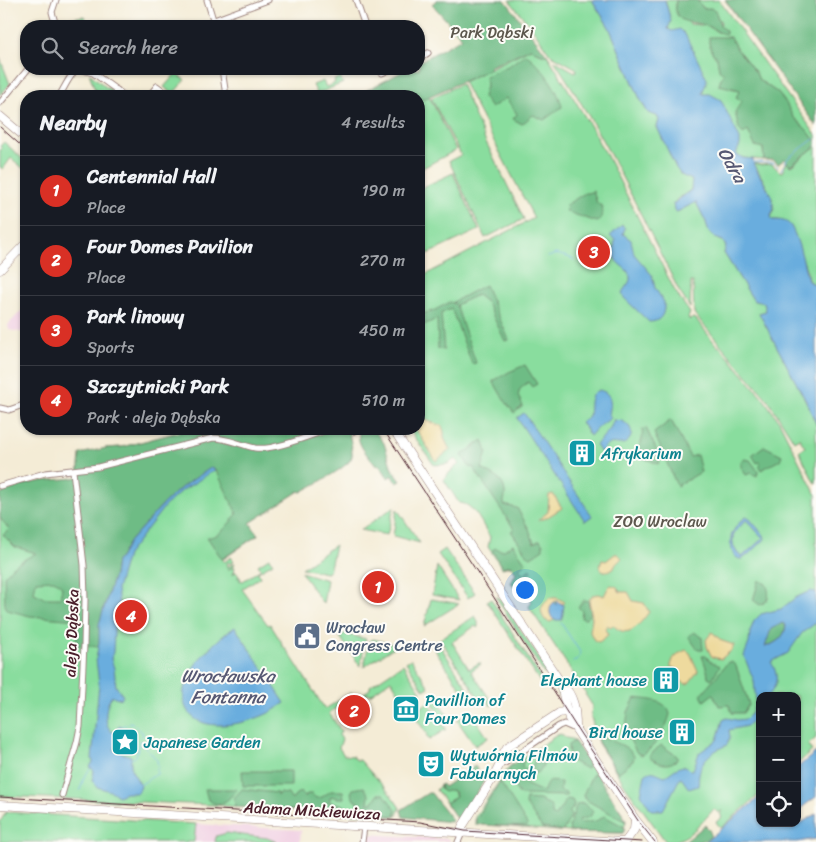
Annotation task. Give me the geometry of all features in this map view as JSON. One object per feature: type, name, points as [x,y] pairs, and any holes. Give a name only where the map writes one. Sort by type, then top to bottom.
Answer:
[{"type":"main road","points":[[0,116],[20,133]]},
{"type":"main road","points":[[0,270],[20,249]]},
{"type":"main road","points":[[397,435],[560,683],[572,698],[576,706],[576,729]]},
{"type":"main road","points":[[560,683],[569,719],[635,820],[652,842]]},
{"type":"main road","points":[[462,833],[462,827],[509,746],[556,714],[567,711],[576,716]]},
{"type":"main road","name":"Adama Mickiewicza","points":[[0,805],[623,842]]},
{"type":"main road","points":[[623,842],[634,830],[635,820]]},
{"type":"street","points":[[54,20],[52,12],[56,0]]},
{"type":"street","points":[[207,0],[213,20]]},
{"type":"street","points":[[221,20],[268,0]]},
{"type":"street","points":[[356,0],[363,20]]},
{"type":"street","points":[[0,103],[23,75]]},
{"type":"street","points":[[63,90],[71,75]]},
{"type":"street","points":[[96,75],[117,90]]},
{"type":"street","points":[[223,75],[225,90]]},
{"type":"street","points":[[0,408],[10,410],[20,406]]},
{"type":"street","points":[[0,486],[45,473],[73,471],[100,466],[213,438],[222,438],[261,448],[310,435]]},
{"type":"street","name":"aleja Dąbska","points":[[62,795],[78,742],[84,645],[84,565],[73,471]]},
{"type":"street","points":[[500,764],[559,726],[566,725],[576,729]]},
{"type":"street","points":[[362,842],[364,827]]},
{"type":"street","points":[[458,842],[462,833]]},
{"type":"shaded area","points":[[20,312],[20,332],[9,330],[8,325]]},
{"type":"shaded area","points":[[196,824],[301,830],[300,842],[194,842]]},
{"type":"shaded area","points":[[366,834],[449,839],[450,841],[365,842]]},
{"type":"green space","name":"Park Dąbski","points":[[437,0],[505,0],[548,56],[531,48],[425,98],[425,90],[367,90],[396,75],[425,75],[425,59],[462,38],[432,4]]},
{"type":"green space","points":[[509,0],[592,0],[609,27],[640,99],[648,113],[657,116],[659,120],[657,127],[669,152],[693,180],[691,190],[676,200],[677,212],[696,202],[708,230],[715,238],[723,241],[726,247],[724,253],[754,301],[764,303],[767,311],[759,313],[808,405],[816,424],[816,483],[799,451],[805,447],[799,438],[794,441],[768,400],[694,313],[693,282],[691,282],[690,308],[679,291],[605,145],[554,60],[575,72],[577,69],[550,54]]},
{"type":"green space","points":[[665,0],[676,0],[675,5],[690,24],[708,26],[719,33],[721,22],[710,8],[705,9],[697,1],[719,0],[816,135],[816,142],[807,130],[793,117],[778,93],[759,80],[730,37],[709,43],[713,54],[717,57],[719,69],[724,75],[729,88],[740,90],[748,131],[752,138],[763,148],[764,160],[743,158],[736,154],[737,150],[721,100],[703,94],[703,90],[671,31],[668,29],[670,17]]},
{"type":"green space","points":[[676,0],[697,0],[704,9],[710,8],[715,10],[721,27],[726,31],[726,34],[702,24],[680,19],[677,15]]},
{"type":"green space","points":[[725,0],[816,0],[816,126]]},
{"type":"green space","points":[[84,16],[86,20],[59,20]]},
{"type":"green space","points":[[709,37],[730,37],[759,80],[778,93],[793,117],[807,130],[816,142],[816,146],[790,166],[785,159],[778,164],[773,160],[764,160],[763,148],[755,146],[748,131],[743,134],[739,129],[735,112],[742,101],[736,97],[740,90],[719,85],[724,75],[719,69],[717,57],[713,54]]},
{"type":"green space","name":"ZOO Wroclaw","points":[[531,48],[548,56],[593,130],[675,291],[690,313],[688,318],[690,320],[696,319],[763,398],[779,421],[816,495],[816,738],[808,745],[812,751],[801,761],[801,692],[756,692],[756,797],[721,828],[716,822],[722,817],[720,814],[723,810],[718,813],[714,809],[693,831],[674,841],[666,842],[626,787],[598,743],[591,717],[592,705],[586,693],[529,607],[532,601],[528,595],[522,599],[511,582],[516,573],[512,566],[502,568],[488,547],[490,537],[479,519],[468,506],[459,503],[444,480],[459,464],[455,459],[447,464],[434,465],[413,435],[425,435],[425,275],[534,218],[463,82]]},
{"type":"green space","points":[[525,54],[548,77],[562,107],[544,120],[533,115],[522,124],[513,119],[517,114],[506,98],[491,108],[483,97],[486,86],[485,76],[510,65]]},
{"type":"green space","points":[[0,58],[10,84],[0,95]]},
{"type":"green space","points":[[90,75],[112,90],[95,90]]},
{"type":"green space","points":[[174,75],[179,75],[185,80],[176,90],[168,90],[164,87]]},
{"type":"green space","points":[[340,77],[343,83],[326,90],[315,90],[313,85],[323,81],[326,87],[335,83],[334,80]]},
{"type":"green space","points":[[461,84],[486,142],[524,219],[485,238],[449,161],[461,155],[431,98]]},
{"type":"green space","points":[[429,96],[456,150],[425,167],[425,98]]},
{"type":"green space","points":[[4,142],[20,157],[20,166],[11,158],[3,169],[0,167],[0,150],[2,149],[0,146]]},
{"type":"green space","points":[[816,146],[816,285],[808,281],[807,272],[791,226],[778,220],[772,220],[774,209],[771,195],[754,163],[761,165],[772,164],[782,172],[787,162],[791,166]]},
{"type":"green space","points":[[453,173],[479,230],[425,255],[425,186]]},
{"type":"green space","points":[[593,191],[597,203],[603,207],[601,220],[597,222],[567,212],[566,205],[585,193]]},
{"type":"green space","points":[[485,285],[509,340],[505,341],[487,303],[477,295],[456,305],[476,363],[472,364],[451,308],[441,314],[444,350],[438,349],[437,319],[425,324],[425,313],[450,302],[455,304],[453,302]]},
{"type":"green space","points":[[525,365],[537,384],[532,387],[528,382],[520,389],[518,396],[523,406],[514,413],[493,381]]},
{"type":"green space","points":[[671,420],[690,457],[697,455],[701,472],[677,486],[654,433]]},
{"type":"green space","points":[[646,428],[661,459],[658,464],[634,454],[641,441],[642,429]]},
{"type":"green space","points":[[167,435],[350,435],[352,455],[348,463],[301,492],[299,491],[250,523],[258,535],[222,560],[224,562],[231,557],[234,561],[230,564],[228,562],[227,567],[235,563],[233,567],[228,569],[235,567],[233,575],[235,571],[239,576],[237,578],[240,577],[241,579],[239,580],[243,581],[261,569],[258,565],[269,558],[273,563],[258,572],[260,577],[242,589],[268,625],[270,624],[281,644],[289,653],[325,709],[351,693],[354,696],[329,713],[341,731],[339,735],[342,739],[339,748],[344,755],[353,756],[356,760],[360,760],[391,795],[400,808],[396,817],[212,805],[0,796],[0,494],[26,484],[67,480],[105,469],[105,448],[122,447]]},
{"type":"green space","points":[[167,435],[349,435],[352,454],[348,463],[335,472],[320,482],[301,492],[299,491],[250,523],[258,535],[222,559],[207,537],[220,533],[237,514],[216,470],[212,468],[182,487],[164,503],[129,542],[116,562],[101,618],[99,647],[76,645],[78,620],[30,616],[7,610],[5,607],[4,576],[13,566],[36,553],[15,547],[3,535],[9,529],[0,518],[0,494],[36,482],[78,477],[80,454],[106,448],[122,447]],"holes":[[[53,580],[62,587],[60,598],[43,598],[34,593],[36,581]]]},
{"type":"green space","points":[[359,435],[378,435],[384,443],[392,469],[401,481],[397,483],[392,475],[388,478],[380,465],[376,466],[362,448]]},
{"type":"green space","points":[[483,440],[487,452],[482,469],[500,480],[505,492],[504,505],[517,508],[529,529],[534,543],[540,540],[543,544],[543,549],[531,557],[528,556],[511,531],[514,529],[473,467],[470,468],[462,455]]},
{"type":"green space","points":[[764,446],[782,455],[780,460],[761,470],[759,466],[761,464],[757,463],[752,455]]},
{"type":"green space","points":[[745,459],[750,460],[758,471],[757,476],[751,473],[746,475],[741,467],[741,462]]},
{"type":"green space","points":[[394,507],[387,535],[360,530]]},
{"type":"green space","points":[[397,509],[420,543],[393,536]]},
{"type":"green space","points":[[513,544],[526,563],[519,568],[523,574],[530,569],[532,572],[521,580],[522,586],[528,594],[522,598],[511,582],[516,573],[511,565],[503,567],[492,550],[496,548],[504,550]]},
{"type":"green space","points":[[335,545],[329,572],[302,568]]},
{"type":"green space","points":[[445,549],[475,593],[468,598],[438,554]]},
{"type":"green space","points":[[437,566],[459,600],[432,595]]},
{"type":"green space","points":[[301,572],[327,580],[323,604]]},
{"type":"green space","points":[[759,580],[766,584],[768,591],[766,601],[760,605],[753,600]]},
{"type":"green space","points":[[496,597],[500,598],[562,696],[560,696],[546,673],[544,674]]},
{"type":"green space","points":[[431,599],[455,603],[459,604],[424,626]]},
{"type":"green space","points":[[491,599],[541,678],[542,685],[487,601]]},
{"type":"green space","points":[[584,600],[588,601],[591,612],[585,619],[581,618],[582,611],[578,607]]},
{"type":"green space","points":[[475,616],[478,621],[478,627],[475,626],[452,642],[469,669],[479,663],[481,664],[471,671],[493,704],[491,706],[483,695],[481,697],[484,701],[482,703],[440,639]]},
{"type":"green space","points":[[785,623],[783,636],[764,647],[768,635],[773,629]]},
{"type":"green space","points":[[339,630],[341,633],[366,639],[360,666],[336,631]]},
{"type":"green space","points":[[694,632],[702,637],[703,650],[698,650],[688,636]]},
{"type":"green space","points":[[373,639],[397,645],[364,667],[369,641]]},
{"type":"green space","points":[[437,641],[472,695],[465,695],[432,645]]},
{"type":"green space","points":[[702,656],[706,656],[710,661],[720,666],[712,679],[708,677]]},
{"type":"green space","points":[[411,659],[429,687],[424,690],[406,662]]},
{"type":"green space","points":[[728,662],[732,662],[736,666],[749,704],[743,713],[732,713],[729,705],[719,706],[713,694],[704,701],[701,695]]},
{"type":"green space","points":[[403,664],[420,693],[418,691],[414,693],[414,697],[412,695],[404,701],[391,680],[370,695],[368,693],[365,695],[364,693],[370,689],[370,686]]},
{"type":"green space","points":[[435,697],[451,720],[446,723],[430,700]]},
{"type":"green space","points":[[635,698],[661,703],[665,705],[670,714],[660,737],[642,755],[637,753],[627,735],[625,735],[628,712]]},
{"type":"green space","points":[[428,702],[446,729],[429,740],[413,714]]},
{"type":"green space","points":[[470,711],[488,738],[475,746],[457,720]]},
{"type":"green space","points":[[594,728],[597,728],[605,737],[626,747],[634,756],[633,761],[618,773],[598,742]]},
{"type":"green space","points":[[561,734],[566,738],[572,739],[622,813],[626,821],[623,833],[570,832],[475,824],[475,817],[509,767]]},
{"type":"green space","points":[[574,741],[589,762],[587,769],[569,760],[568,745]]},
{"type":"green space","points":[[661,745],[677,756],[677,760],[664,764],[650,758],[649,756]]},
{"type":"green space","points":[[523,757],[522,766],[527,770],[531,769],[535,760],[544,762],[540,772],[526,775],[524,780],[527,785],[543,792],[548,781],[561,782],[560,790],[566,793],[567,796],[520,795],[511,782],[509,767]]},
{"type":"green space","points":[[475,766],[484,781],[463,816],[457,819],[446,803],[456,797],[455,793],[452,790],[444,792],[441,790],[440,785],[442,784],[444,787]]},
{"type":"green space","points":[[242,771],[291,771],[291,786],[243,786]]},
{"type":"green space","points":[[596,773],[626,822],[586,800],[583,795],[592,775]]},
{"type":"green space","points":[[499,783],[501,783],[527,827],[481,825],[476,822]]},
{"type":"green space","points":[[440,785],[441,790],[452,790],[456,797],[446,803],[436,790]]},
{"type":"green space","points":[[364,787],[369,795],[368,804],[373,802],[378,794],[384,794],[396,810],[395,816],[359,814],[357,808],[359,802],[354,800],[351,793],[353,789]]},
{"type":"green space","points":[[205,789],[237,790],[227,800],[217,804],[208,800]]},
{"type":"green space","points":[[242,789],[277,793],[277,796],[279,793],[288,794],[291,799],[300,792],[305,798],[307,794],[312,794],[316,798],[322,797],[331,791],[343,791],[344,798],[331,796],[329,802],[343,805],[350,811],[348,813],[235,807],[234,798]]},
{"type":"green space","points":[[431,793],[452,820],[451,822],[403,817],[401,810]]},
{"type":"green space","points":[[526,799],[540,800],[549,804],[552,814],[555,816],[567,799],[572,800],[574,804],[570,811],[571,816],[563,831],[542,828],[525,803]]},
{"type":"green space","points":[[583,803],[593,811],[590,817],[579,820],[581,823],[596,821],[604,816],[623,826],[625,829],[623,833],[570,832],[569,826],[577,804]]},
{"type":"green space","points":[[6,812],[196,824],[194,842],[0,842],[0,822]]},
{"type":"green space","points":[[705,825],[711,835],[709,838],[701,841],[685,842]]},
{"type":"green space","points":[[227,833],[267,838],[277,842],[215,842],[216,836]]},
{"type":"sand","points":[[425,420],[442,426],[444,438],[450,450],[436,461],[420,435],[425,435]]},
{"type":"sand","points":[[553,494],[562,508],[546,518],[538,520],[548,512],[549,495]]},
{"type":"sand","points":[[615,554],[622,558],[610,571],[602,571],[600,567],[602,560],[606,561]]},
{"type":"sand","points":[[611,585],[617,587],[620,592],[628,592],[633,601],[644,603],[649,612],[638,626],[629,631],[618,630],[613,625],[610,627],[607,625],[605,629],[608,635],[599,642],[594,640],[590,632],[592,618],[589,600],[593,595],[599,594],[604,596]]},
{"type":"sand","points":[[549,598],[557,598],[565,602],[563,604],[555,601],[552,605],[550,613],[554,620],[550,622],[545,620],[541,611]]},
{"type":"sand","points":[[712,632],[722,641],[734,645],[732,650],[721,659],[712,657],[707,647],[706,640]]},
{"type":"sand","points":[[686,650],[690,653],[698,671],[689,683],[686,684],[681,681],[677,669],[671,667],[671,665],[674,657]]},
{"type":"water","name":"Odra","points":[[592,0],[665,0],[671,21],[668,29],[672,31],[680,29],[685,34],[707,79],[703,94],[710,94],[721,100],[740,139],[740,145],[736,154],[743,158],[753,159],[754,165],[771,195],[774,209],[771,215],[772,220],[785,221],[791,227],[800,250],[808,281],[816,285],[816,424],[808,405],[759,313],[766,311],[764,303],[754,301],[724,253],[726,247],[723,241],[715,238],[708,230],[696,202],[677,212],[674,210],[673,204],[691,190],[692,180],[681,175],[676,168],[657,127],[659,120],[657,116],[648,113],[640,99],[609,27]]},
{"type":"water","points":[[622,225],[625,228],[623,234],[631,240],[634,254],[652,275],[655,288],[664,302],[663,314],[657,321],[649,322],[624,298],[622,293],[630,281],[630,275],[615,259],[613,252],[615,240],[610,236]]},
{"type":"water","points":[[599,390],[604,391],[609,396],[609,415],[611,418],[590,436],[581,422],[589,416],[591,398]]},
{"type":"water","points":[[524,413],[592,516],[585,521],[517,418]]},
{"type":"water","points":[[614,419],[625,422],[630,428],[631,438],[625,443],[608,445],[601,453],[596,445],[610,429]]},
{"type":"water","points":[[212,467],[215,470],[183,490],[165,506],[127,555],[117,590],[119,603],[115,616],[111,659],[116,686],[123,696],[121,699],[112,696],[107,709],[106,719],[112,732],[116,731],[119,726],[122,726],[122,737],[114,749],[131,756],[131,769],[141,786],[138,793],[126,793],[118,796],[113,792],[97,787],[92,780],[94,771],[90,767],[93,762],[99,684],[96,659],[99,642],[99,624],[114,575],[116,561],[120,558],[129,542],[164,503],[182,487]]},
{"type":"water","points":[[747,516],[764,535],[765,539],[742,559],[733,553],[731,541],[734,529]],"holes":[[[746,520],[763,538],[742,557],[737,552],[733,542],[735,532]]]},
{"type":"water","points":[[810,591],[816,592],[816,623],[802,633],[788,653],[771,662],[776,676],[774,688],[771,692],[756,692],[756,703],[754,681],[744,656],[749,643],[750,632],[754,621],[761,614],[781,609],[795,598]],"holes":[[[783,623],[786,625],[779,639],[765,647],[771,629]]]},
{"type":"water","points":[[556,601],[564,605],[562,620],[554,620],[550,613],[550,608],[554,602],[557,605]]},
{"type":"water","name":"Wrocławska Fontanna","points":[[235,627],[285,703],[265,715],[244,722],[211,725],[193,717],[187,710],[184,698],[185,686],[189,675],[206,652]]},
{"type":"water","points":[[756,703],[756,719],[747,726],[729,730],[730,737],[727,745],[705,759],[700,768],[698,786],[689,789],[680,778],[663,810],[651,810],[641,794],[645,775],[653,772],[665,776],[683,766],[693,770],[699,753],[717,740],[723,720],[727,718],[746,719],[752,713]]},
{"type":"water","points":[[816,752],[816,797],[801,808],[801,782],[801,765]]},
{"type":"water","points":[[756,800],[756,827],[786,827],[791,829],[801,827],[801,823],[816,814],[816,839],[797,842],[705,842]]},
{"type":"waterway","name":"Odra","points":[[752,162],[774,163],[781,170],[788,158],[814,139]]},
{"type":"waterway","points":[[548,257],[556,254],[574,260]]},
{"type":"waterway","points":[[561,623],[580,652],[579,658],[573,662]]},
{"type":"waterway","points":[[128,724],[131,722],[133,724]]},
{"type":"waterway","points":[[122,726],[126,725]]},
{"type":"waterway","points":[[135,726],[143,733],[138,747]]},
{"type":"waterway","points":[[141,742],[150,752]]},
{"type":"waterway","points":[[136,756],[138,748]]},
{"type":"waterway","points":[[151,753],[157,760],[158,767]]},
{"type":"waterway","points":[[131,759],[135,757]]},
{"type":"waterway","points":[[80,790],[84,777],[91,768]]},
{"type":"waterway","points":[[150,778],[157,774],[157,769]]},
{"type":"waterway","points":[[140,785],[149,779]]},
{"type":"tram line","points":[[0,127],[20,145]]},
{"type":"tram line","points":[[387,435],[580,733],[639,822],[655,842]]},
{"type":"tram line","points":[[0,797],[420,822],[465,831],[642,842]]},
{"type":"place","name":"Park linowy","points":[[594,252]]},
{"type":"place","name":"Afrykarium","points":[[582,453]]},
{"type":"place","name":"Centennial Hall","points":[[378,587]]},
{"type":"place","name":"Szczytnicki Park","points":[[131,616]]},
{"type":"place","name":"Wrocław Congress Centre","points":[[307,636]]},
{"type":"place","name":"Elephant house","points":[[666,680]]},
{"type":"place","name":"Pavillion of Four Domes","points":[[406,709]]},
{"type":"place","name":"Four Domes Pavilion","points":[[354,711]]},
{"type":"place","name":"Bird house","points":[[682,732]]},
{"type":"place","name":"Japanese Garden","points":[[125,742]]},
{"type":"place","name":"Wytwórnia Filmów Fabularnych","points":[[431,764]]}]
